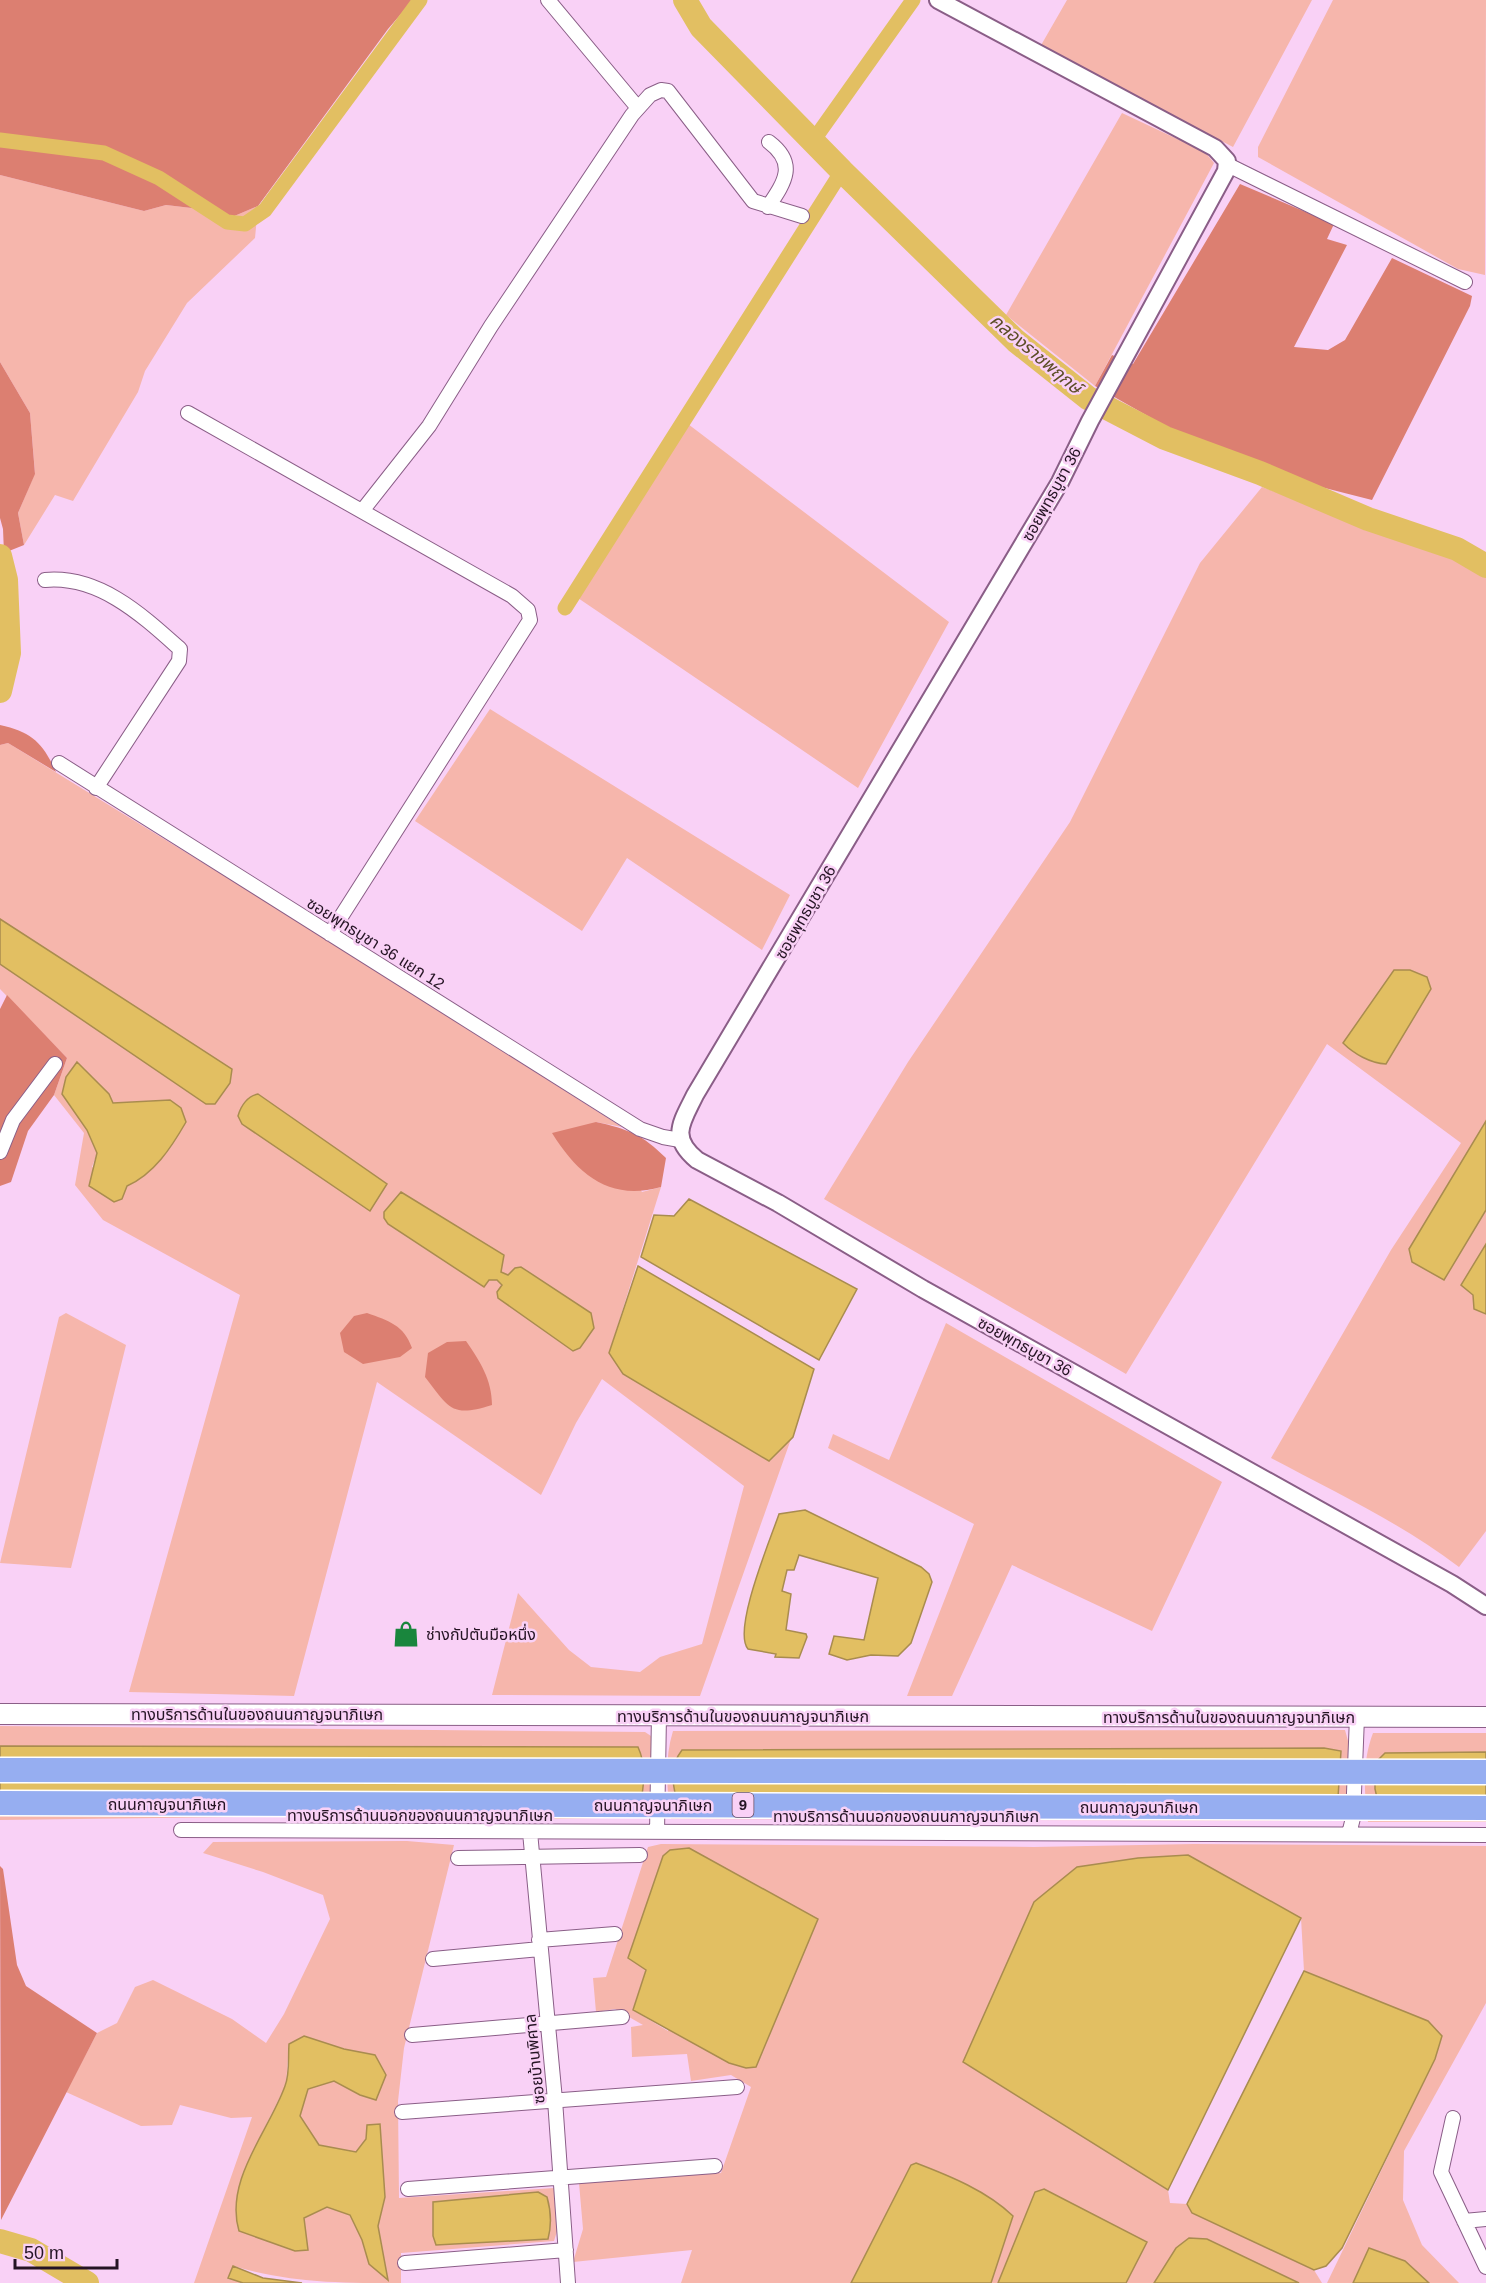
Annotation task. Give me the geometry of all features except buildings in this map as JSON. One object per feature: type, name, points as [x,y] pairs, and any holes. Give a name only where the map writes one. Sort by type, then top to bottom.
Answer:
[{"type":"highway","name":"ถนนกาญจนาภิเษก","points":[[0,1770],[1486,1772]]},
{"type":"highway","name":"ถนนกาญจนาภิเษก","points":[[0,1803],[1486,1808]]},
{"type":"main road","name":"ทางบริการด้านในของถนนกาญจนาภิเษก","points":[[0,1714],[1486,1717]]},
{"type":"street","points":[[548,0],[638,108]]},
{"type":"street","points":[[938,0],[1215,148],[1228,165],[1465,282]]},
{"type":"street","points":[[362,511],[429,426],[491,326],[638,108],[650,95],[661,90],[668,91],[753,201],[802,216]]},
{"type":"street","points":[[768,207],[785,179],[786,170],[779,150],[769,142]]},
{"type":"street","name":"ซอยพุทธบูชา 36","points":[[1228,165],[1222,182],[1090,421],[1060,482],[991,602],[695,1095],[680,1127],[680,1140],[687,1152],[697,1160],[778,1203],[923,1289],[1452,1584],[1486,1606]]},
{"type":"street","points":[[188,413],[512,596],[525,604],[530,620],[330,934]]},
{"type":"street","points":[[45,580],[64,578],[81,582],[126,603],[180,649],[179,661],[96,788]]},
{"type":"street","name":"ซอยพุทธบูชา 36 แยก 12","points":[[59,763],[640,1129],[680,1140]]},
{"type":"street","points":[[0,1152],[13,1120],[55,1064]]},
{"type":"street","points":[[657,1832],[658,1715]]},
{"type":"street","points":[[1350,1834],[1353,1818],[1357,1717]]},
{"type":"street","name":"ทางบริการด้านนอกของถนนกาญจนาภิเษก","points":[[181,1830],[1486,1835]]},
{"type":"street","name":"ซอยบ้านพิศาล","points":[[530,1832],[555,2100],[568,2283]]},
{"type":"street","points":[[458,1857],[640,1855]]},
{"type":"street","points":[[433,1959],[615,1934]]},
{"type":"street","points":[[412,2035],[622,2017]]},
{"type":"street","points":[[402,2112],[737,2087]]},
{"type":"street","points":[[1453,2118],[1441,2172],[1486,2267]]},
{"type":"street","points":[[408,2189],[715,2166]]},
{"type":"street","points":[[1464,2221],[1486,2218]]},
{"type":"street","points":[[405,2263],[566,2250]]},
{"type":"shaded area","points":[[0,0],[413,0],[388,29],[258,206],[232,217],[200,209],[166,205],[144,211],[0,175]]},
{"type":"shaded area","points":[[1067,0],[1312,0],[1233,147],[1040,47]]},
{"type":"shaded area","points":[[1333,0],[1486,0],[1485,275],[1458,269],[1258,157],[1258,147]]},
{"type":"shaded area","points":[[1122,113],[1205,152],[1214,163],[1095,386],[1006,315]]},
{"type":"shaded area","points":[[0,175],[144,211],[166,205],[200,209],[232,217],[258,206],[255,238],[187,303],[145,371],[138,392],[73,501],[55,495],[24,545],[18,513],[35,473],[30,413],[0,362]]},
{"type":"shaded area","points":[[1240,184],[1334,224],[1327,239],[1347,245],[1294,347],[1328,350],[1345,340],[1392,258],[1472,296],[1470,306],[1372,500],[1317,486],[1167,427],[1095,386],[1112,355],[1133,364]]},
{"type":"shaded area","points":[[0,362],[30,413],[35,474],[18,513],[24,545],[4,553],[0,518]]},
{"type":"shaded area","points":[[688,424],[949,622],[858,788],[575,596]]},
{"type":"shaded area","points":[[1262,487],[1429,548],[1486,575],[1486,1121],[1409,1249],[1444,1280],[1486,1210],[1486,1244],[1461,1285],[1473,1295],[1474,1309],[1486,1314],[1486,1531],[1459,1567],[1391,1522],[1271,1458],[1391,1250],[1461,1143],[1327,1044],[1126,1374],[824,1199],[908,1062],[1070,822],[1200,563]]},
{"type":"shaded area","points":[[490,709],[790,895],[762,950],[627,858],[582,931],[415,821]]},
{"type":"shaded area","points":[[0,725],[20,731],[35,740],[46,753],[56,772],[8,743],[0,745]]},
{"type":"shaded area","points":[[8,743],[265,901],[622,1127],[596,1122],[642,1192],[661,1187],[609,1353],[624,1374],[770,1461],[791,1439],[700,1696],[492,1695],[518,1593],[569,1650],[591,1667],[640,1672],[660,1657],[702,1644],[744,1486],[602,1379],[576,1423],[541,1495],[377,1382],[294,1696],[129,1692],[240,1295],[103,1220],[75,1185],[84,1133],[54,1095],[67,1058],[0,989],[0,964],[206,1104],[215,1104],[230,1083],[232,1070],[0,919],[0,745]],"holes":[[[62,1094],[113,1103],[169,1100],[186,1122],[168,1151],[154,1167],[146,1175],[127,1186],[92,1167],[97,1153],[87,1130]],[[400,1192],[503,1255],[501,1272],[508,1275],[515,1268],[502,1285],[497,1280],[489,1280],[484,1287]]]},
{"type":"shaded area","points":[[0,919],[232,1069],[230,1083],[215,1104],[206,1104],[0,964]]},
{"type":"shaded area","points":[[1394,970],[1410,970],[1427,977],[1431,989],[1386,1064],[1363,1057],[1343,1043]]},
{"type":"shaded area","points":[[7,995],[67,1058],[54,1095],[28,1131],[11,1182],[0,1186],[0,1009]]},
{"type":"shaded area","points":[[77,1062],[109,1094],[113,1103],[170,1100],[181,1108],[186,1122],[154,1167],[146,1175],[127,1186],[122,1199],[114,1202],[89,1186],[97,1153],[87,1130],[62,1094],[66,1077]]},
{"type":"shaded area","points":[[258,1094],[387,1184],[370,1211],[242,1124],[238,1116],[241,1108],[248,1099]]},
{"type":"shaded area","points":[[1486,1121],[1486,1210],[1444,1280],[1412,1262],[1409,1249]]},
{"type":"shaded area","points":[[596,1122],[634,1134],[666,1158],[661,1187],[626,1191],[598,1181],[573,1162],[552,1133]]},
{"type":"shaded area","points":[[401,1192],[504,1255],[501,1272],[508,1275],[515,1268],[521,1267],[591,1313],[594,1328],[580,1348],[573,1351],[498,1298],[497,1292],[502,1285],[497,1280],[489,1280],[484,1287],[388,1224],[384,1218],[384,1212]]},
{"type":"shaded area","points":[[689,1199],[857,1289],[819,1360],[641,1257],[654,1215],[674,1216]]},
{"type":"shaded area","points":[[1486,1244],[1486,1314],[1474,1309],[1473,1295],[1461,1285]]},
{"type":"shaded area","points":[[638,1266],[814,1369],[793,1437],[769,1461],[623,1374],[609,1353]]},
{"type":"shaded area","points":[[66,1313],[126,1345],[71,1568],[0,1563],[59,1317]]},
{"type":"shaded area","points":[[367,1313],[395,1325],[405,1334],[412,1348],[400,1357],[363,1364],[344,1352],[340,1333],[354,1316]]},
{"type":"shaded area","points":[[946,1323],[1222,1482],[1152,1631],[1012,1565],[952,1696],[907,1696],[974,1524],[828,1448],[833,1434],[889,1460]]},
{"type":"shaded area","points":[[466,1341],[487,1379],[492,1405],[478,1409],[459,1410],[446,1403],[425,1377],[428,1353],[447,1342]]},
{"type":"shaded area","points":[[805,1510],[921,1567],[929,1574],[932,1582],[911,1643],[898,1656],[871,1655],[847,1660],[829,1654],[834,1636],[864,1640],[878,1578],[799,1555],[794,1570],[787,1570],[782,1591],[791,1594],[786,1630],[806,1634],[807,1637],[799,1658],[775,1657],[776,1654],[748,1649],[744,1639],[749,1604],[761,1562],[779,1514]]},
{"type":"shaded area","points":[[0,1726],[645,1732],[651,1736],[653,1753],[648,1817],[357,1823],[322,1822],[322,1816],[0,1820]]},
{"type":"shaded area","points":[[1345,1730],[1350,1748],[1345,1821],[671,1819],[668,1797],[667,1764],[673,1731]]},
{"type":"shaded area","points":[[1373,1733],[1486,1733],[1486,1822],[1368,1822],[1365,1777],[1369,1744]]},
{"type":"shaded area","points":[[0,1746],[638,1747],[643,1763],[644,1779],[639,1813],[0,1814]]},
{"type":"shaded area","points":[[1324,1748],[1341,1751],[1337,1813],[680,1813],[673,1780],[677,1757],[682,1750]]},
{"type":"shaded area","points":[[1486,1752],[1486,1816],[1378,1802],[1375,1789],[1375,1763],[1385,1753]]},
{"type":"shaded area","points":[[407,1841],[454,1845],[404,2048],[398,2101],[399,2198],[554,2188],[558,2228],[554,2241],[401,2253],[401,2283],[296,2279],[234,2266],[229,2278],[243,2283],[194,2283],[252,2117],[231,2118],[180,2105],[172,2125],[141,2126],[66,2092],[97,2033],[117,2023],[135,1987],[153,1980],[232,2019],[266,2043],[284,2014],[330,1919],[323,1895],[263,1872],[203,1853],[213,1842]],"holes":[[[289,2044],[344,2049],[375,2055],[360,2095],[334,2081],[308,2089],[300,2116],[319,2146],[357,2152],[366,2139],[385,2197],[378,2226],[388,2279],[369,2264],[362,2240],[350,2214],[327,2207],[304,2218],[307,2250],[259,2139],[286,2085]]]},
{"type":"shaded area","points":[[661,1844],[1034,1847],[1194,1844],[1486,1846],[1486,2003],[1404,2151],[1403,2200],[1422,2245],[1459,2283],[1429,2283],[1405,2261],[1370,2248],[1353,2283],[1327,2283],[1435,2059],[1428,2021],[1304,1971],[1301,1918],[963,2062],[1168,2190],[1170,2203],[1187,2204],[1192,2213],[1314,2270],[1322,2283],[1299,2283],[1190,2238],[1176,2248],[1154,2283],[1126,2283],[1146,2242],[1035,2192],[998,2283],[991,2283],[1013,2216],[991,2198],[978,2191],[911,2165],[851,2283],[681,2283],[692,2250],[573,2262],[583,2229],[579,2183],[721,2173],[751,2087],[731,2075],[691,2081],[687,2054],[632,2057],[631,2027],[643,2025],[615,2009],[596,2012],[593,1978],[606,1977],[648,1847]],"holes":[[[670,1850],[668,2031],[633,2010],[646,1969],[628,1958],[663,1856]]]},
{"type":"shaded area","points":[[689,1848],[818,1919],[756,2067],[746,2068],[729,2063],[633,2010],[646,1970],[628,1958],[663,1856],[670,1850]]},
{"type":"shaded area","points":[[1188,1855],[1301,1918],[1168,2190],[963,2062],[1034,1902],[1077,1867],[1138,1858]]},
{"type":"shaded area","points":[[0,1866],[3,1869],[17,1965],[26,1986],[97,2033],[1,2220]]},
{"type":"shaded area","points":[[1304,1971],[1428,2021],[1442,2036],[1435,2059],[1342,2248],[1326,2266],[1314,2270],[1192,2213],[1187,2204]]},
{"type":"shaded area","points":[[304,2036],[344,2049],[375,2055],[386,2075],[376,2100],[360,2095],[334,2081],[308,2089],[300,2116],[319,2145],[356,2152],[366,2139],[367,2125],[380,2124],[385,2197],[378,2226],[388,2280],[369,2264],[362,2240],[350,2215],[327,2207],[304,2218],[308,2250],[295,2251],[239,2231],[236,2212],[243,2175],[287,2081],[289,2044]]},
{"type":"shaded area","points":[[916,2163],[980,2192],[1013,2216],[991,2283],[851,2283],[911,2165]]},
{"type":"shaded area","points":[[1044,2189],[1147,2242],[1126,2283],[998,2283],[1035,2192]]},
{"type":"shaded area","points":[[538,2192],[547,2197],[550,2212],[548,2239],[436,2245],[433,2236],[433,2202]]},
{"type":"shaded area","points":[[1189,2238],[1207,2239],[1299,2283],[1154,2283],[1176,2248]]},
{"type":"shaded area","points":[[1369,2248],[1405,2261],[1429,2283],[1353,2283]]},
{"type":"shaded area","points":[[233,2266],[263,2278],[302,2283],[243,2283],[228,2278]]},
{"type":"waterway","points":[[0,140],[104,153],[159,178],[227,222],[245,224],[265,210],[420,0]]},
{"type":"waterway","name":"คลองราชพฤกษ์","points":[[685,0],[701,27],[842,171],[1016,341],[1088,398],[1165,438],[1260,473],[1368,519],[1457,549],[1486,566]]},
{"type":"waterway","points":[[813,141],[913,0]]},
{"type":"waterway","points":[[565,608],[842,171]]},
{"type":"waterway","points":[[0,556],[6,580],[9,653],[0,691]]},
{"type":"waterway","points":[[0,2241],[31,2250],[87,2283]]},
{"type":"place","name":"ช่างกัปตันมือหนึ่ง","points":[[406,1634]]}]
